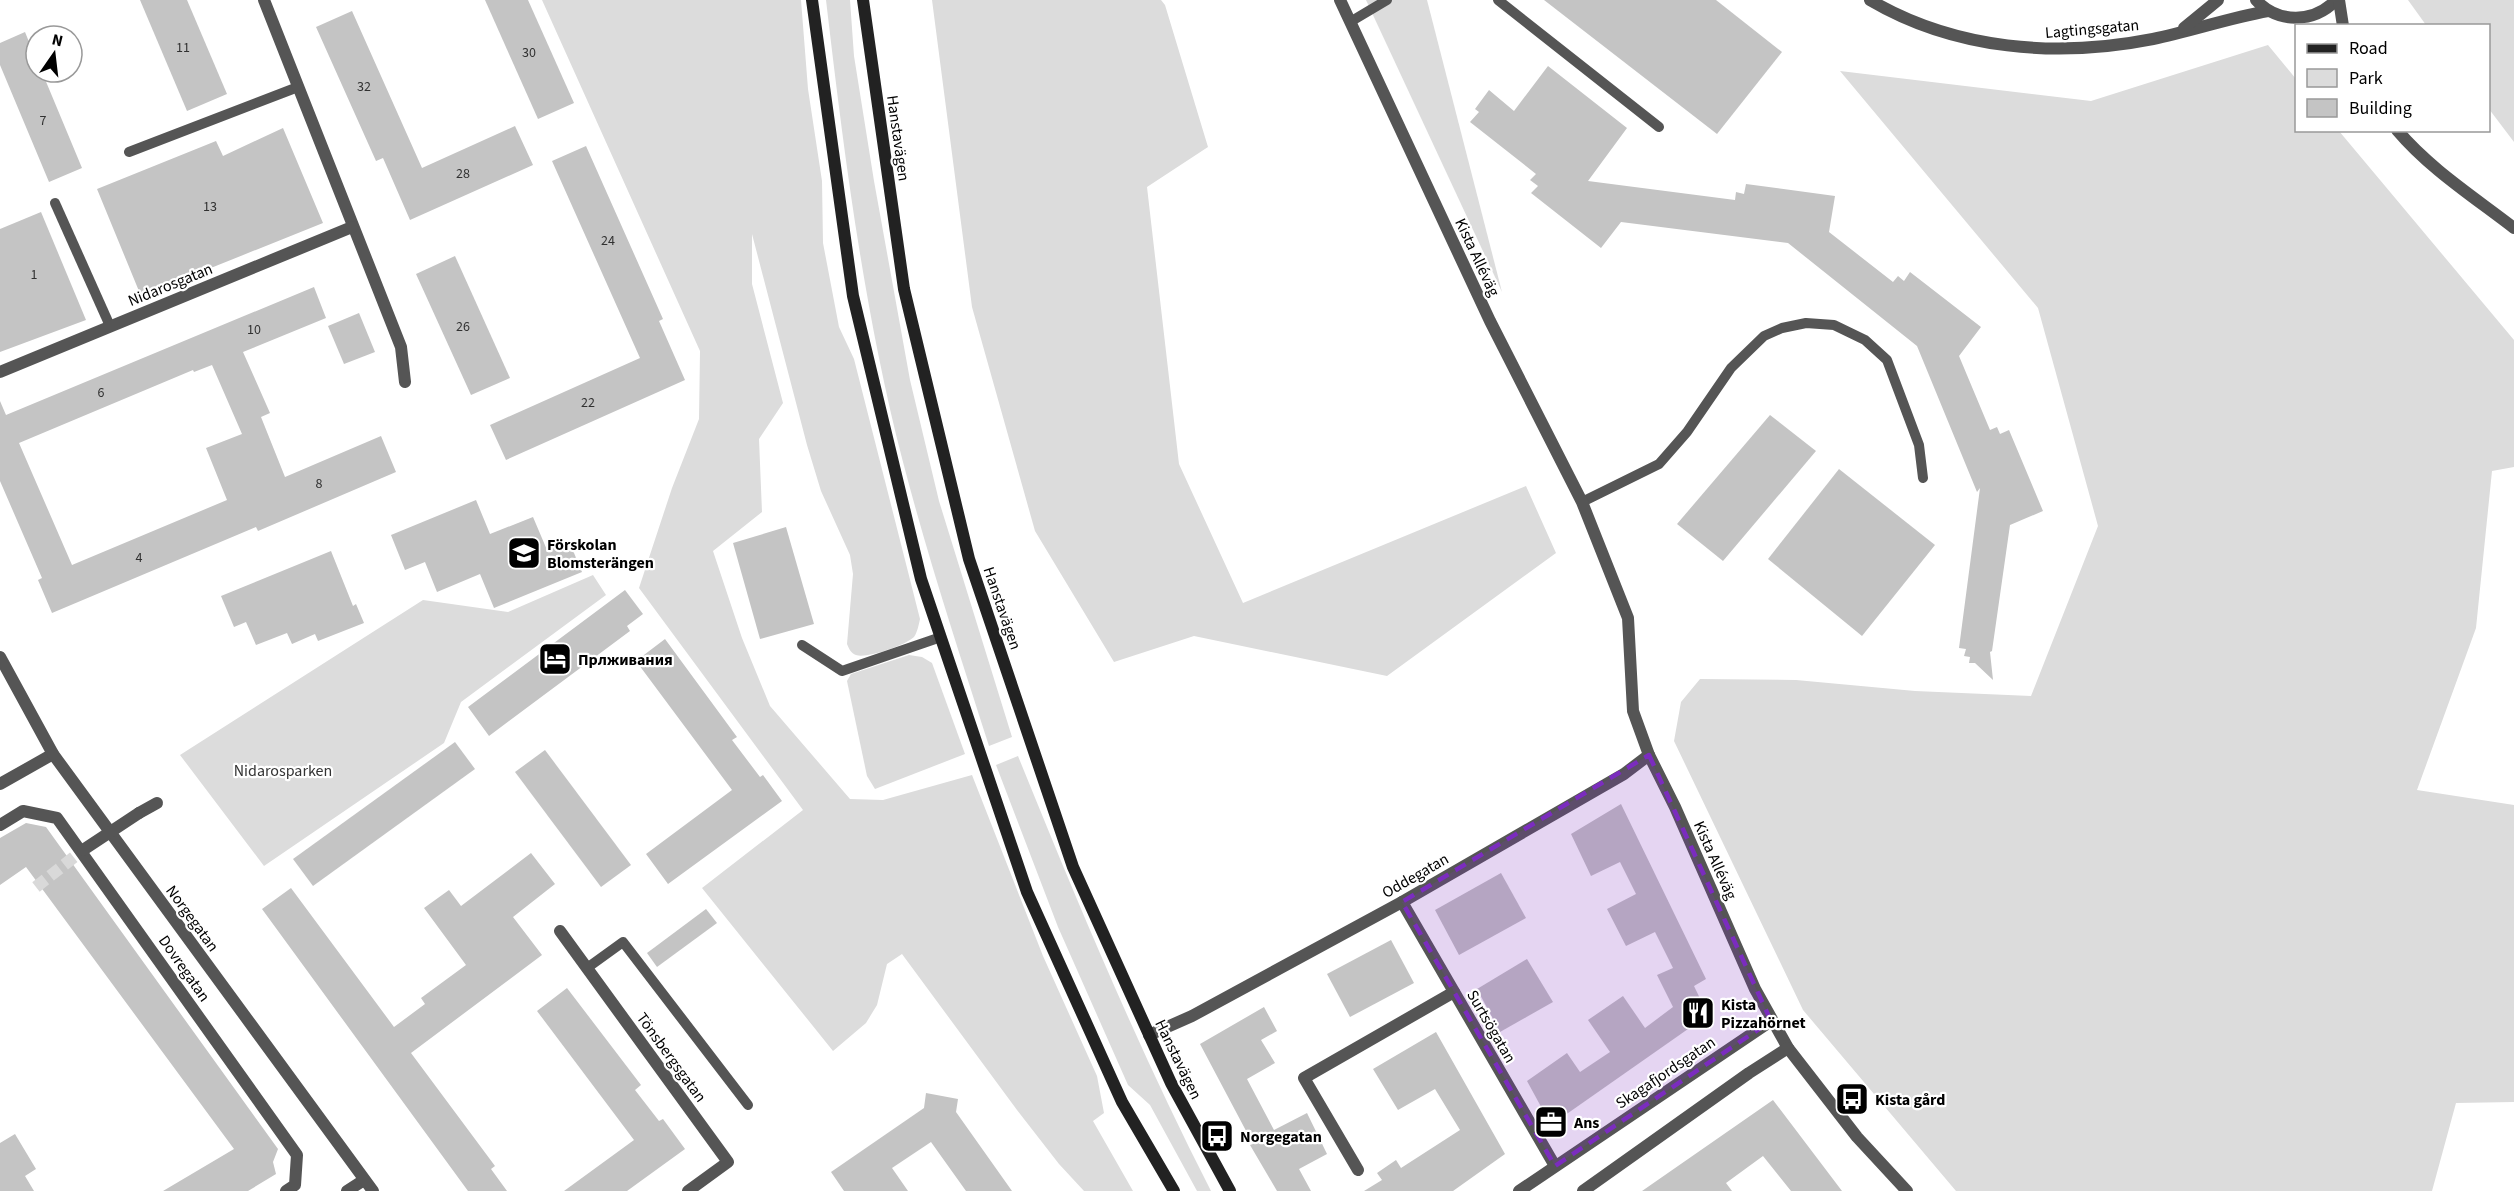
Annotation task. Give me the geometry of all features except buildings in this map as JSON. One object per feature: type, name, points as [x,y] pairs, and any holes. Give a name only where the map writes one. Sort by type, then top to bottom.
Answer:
[{"type":"main road","points":[[812,0],[853,296],[921,579],[1027,892],[1122,1102],[1174,1191]]},
{"type":"main road","name":"Hanstavägen","points":[[863,0],[904,289],[969,559],[1073,867],[1171,1083],[1230,1191]]},
{"type":"street","points":[[264,0],[401,347],[405,382]]},
{"type":"street","name":"Kista Alléväg","points":[[1340,0],[1490,321],[1582,502],[1628,618],[1633,711],[1648,755],[1676,807],[1755,988],[1771,1021],[1788,1048],[1857,1137],[1907,1191]]},
{"type":"street","name":"Lagtingsgatan","points":[[1870,0],[1890,12],[1934,29],[1975,40],[2050,50],[2086,48],[2156,38],[2268,11]]},
{"type":"street","name":"Lagtingsgatan","points":[[2181,31],[2218,0]]},
{"type":"street","points":[[2256,0],[2268,11],[2298,22],[2337,0],[2343,24]]},
{"type":"street","points":[[2399,132],[2409,144],[2456,184],[2514,228]]},
{"type":"street","name":"Nidarosgatan","points":[[0,372],[352,227]]},
{"type":"street","name":"Norgegatan","points":[[0,657],[53,754],[373,1191]]},
{"type":"street","points":[[0,784],[53,754]]},
{"type":"street","name":"Oddegatan","points":[[1149,1035],[1192,1016],[1402,902],[1624,774],[1648,755]]},
{"type":"street","points":[[83,850],[157,803]]},
{"type":"street","name":"Dovregatan","points":[[0,825],[23,811],[57,818],[297,1155],[295,1185],[286,1191]]},
{"type":"street","name":"Surtsögatan","points":[[1402,902],[1556,1166]]},
{"type":"street","name":"Tönsbergsgatan","points":[[560,931],[728,1162],[688,1191]]},
{"type":"street","points":[[1358,1170],[1304,1078],[1454,992]]},
{"type":"street","name":"Skagafjordsgatan","points":[[1519,1191],[1771,1021]]},
{"type":"street","points":[[1583,1191],[1749,1073],[1788,1048]]},
{"type":"street","points":[[347,1191],[364,1180]]},
{"type":"lane","points":[[1350,22],[1387,0]]},
{"type":"lane","points":[[1498,0],[1659,126]]},
{"type":"lane","points":[[129,152],[298,87]]},
{"type":"lane","points":[[55,203],[110,326]]},
{"type":"lane","points":[[1582,502],[1659,464],[1687,432],[1731,368],[1764,336],[1782,328],[1806,323],[1834,326],[1844,330],[1865,340],[1887,360],[1919,445],[1923,478]]},
{"type":"lane","points":[[802,645],[842,671],[941,637]]},
{"type":"lane","points":[[587,968],[623,942],[748,1105]]},
{"type":"highlighted area","points":[[1649,755],[1771,1021],[1555,1166],[1402,902]]},
{"type":"green space","points":[[542,0],[801,0],[808,89],[822,181],[823,243],[839,327],[854,359],[920,619],[916,633],[903,644],[868,655],[854,654],[847,644],[853,574],[850,555],[821,491],[752,234],[752,284],[783,403],[759,439],[762,512],[713,551],[742,638],[770,706],[850,799],[883,800],[972,775],[1043,956],[1097,1076],[1104,1113],[1093,1121],[1133,1191],[1084,1191],[1059,1164],[1017,1110],[902,954],[887,964],[877,1005],[866,1023],[833,1051],[702,888],[803,810],[639,588],[672,488],[699,419],[700,351]]},
{"type":"green space","points":[[826,0],[850,0],[854,56],[910,380],[939,501],[1012,737],[989,746],[923,534],[889,405],[866,291],[840,116]]},
{"type":"green space","points":[[932,0],[1161,0],[1165,5],[1208,147],[1147,187],[1179,464],[1243,603],[1526,486],[1556,553],[1387,676],[1194,636],[1114,662],[1035,531],[972,307]]},
{"type":"green space","points":[[1366,0],[1427,0],[1502,292]]},
{"type":"green space","points":[[2408,0],[2514,0],[2514,142],[2490,110],[2490,24],[2425,24]]},
{"type":"green space","points":[[2268,45],[2295,78],[2295,132],[2340,132],[2514,340],[2514,467],[2492,471],[2476,628],[2417,790],[2514,805],[2514,1102],[2456,1103],[2432,1191],[1956,1191],[1803,1010],[1674,741],[1681,702],[1700,679],[1796,680],[1915,691],[2031,696],[2098,526],[2038,308],[1840,71],[2091,101]]},
{"type":"green space","name":"Nidarosparken","points":[[593,575],[606,595],[461,702],[444,743],[264,866],[180,755],[423,600],[508,612]]},
{"type":"green space","points":[[909,655],[922,657],[932,663],[965,754],[875,789],[867,776],[847,681],[851,674]]},
{"type":"green space","points":[[1018,756],[1158,1084],[1211,1191],[1197,1191],[1150,1105],[1128,1085],[1058,927],[996,765]]},
{"type":"tunnel","points":[[36,887],[83,850]]},
{"type":"place","name":"Förskolan Blomsterängen","points":[[524,553]]},
{"type":"place","name":"Прлживания","points":[[555,659]]},
{"type":"place","name":"Kista Pizzahörnet","points":[[1698,1013]]},
{"type":"place","name":"Kista gård","points":[[1852,1099]]},
{"type":"place","name":"Ans","points":[[1551,1122]]},
{"type":"place","name":"Norgegatan","points":[[1217,1136]]}]
